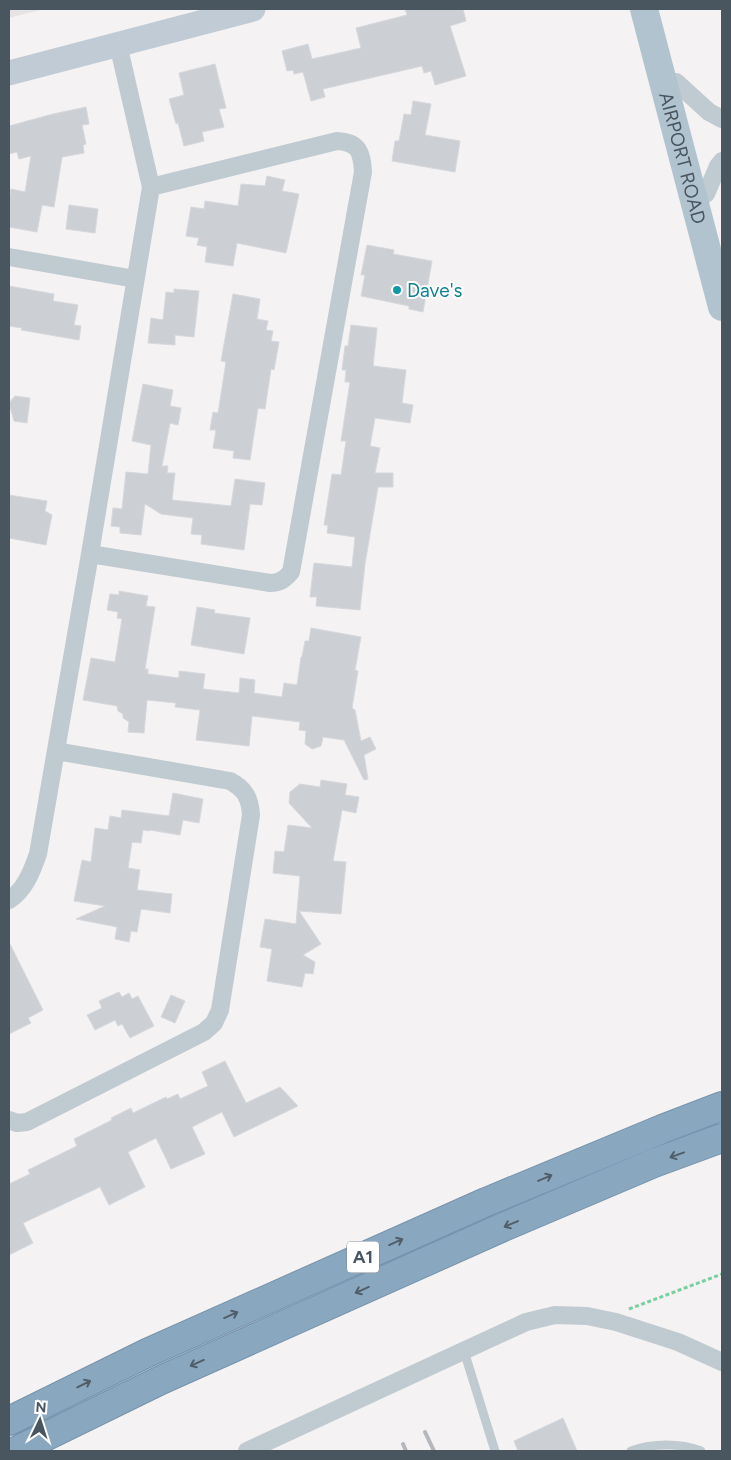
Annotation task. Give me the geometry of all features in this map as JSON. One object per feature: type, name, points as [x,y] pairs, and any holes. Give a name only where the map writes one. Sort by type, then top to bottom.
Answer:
[{"type":"highway","name":"A1","points":[[9,1421],[147,1353],[486,1202],[722,1106]]},
{"type":"highway","name":"A1","points":[[16,1451],[161,1380],[492,1232],[654,1163],[722,1138]]},
{"type":"main road","name":"AIRPORT ROAD","points":[[644,9],[722,307]]},
{"type":"main road","points":[[657,9],[722,260]]},
{"type":"street","points":[[9,73],[118,44],[199,19],[253,9]]},
{"type":"street","points":[[9,900],[20,891],[31,872],[38,854],[151,187],[118,44]]},
{"type":"street","points":[[676,82],[709,112],[722,120]]},
{"type":"street","points":[[90,554],[270,583],[278,583],[291,572],[363,172],[363,163],[361,152],[355,146],[346,141],[337,141],[151,187]]},
{"type":"street","points":[[706,194],[722,161]]},
{"type":"street","points":[[9,257],[135,279]]},
{"type":"street","points":[[9,1120],[16,1123],[27,1122],[204,1032],[214,1023],[220,1010],[251,815],[246,794],[240,786],[230,781],[56,751]]},
{"type":"street","points":[[247,1451],[526,1322],[548,1317],[587,1316],[616,1322],[678,1342],[722,1362]]},
{"type":"lane","points":[[464,1351],[495,1451]]},
{"type":"lane","points":[[631,1451],[658,1445],[690,1447],[701,1451]]},
{"type":"path","points":[[602,1319],[722,1274]]},
{"type":"shaded area","points":[[9,9],[44,9],[9,18]]},
{"type":"building","points":[[405,9],[463,9],[466,21],[450,26],[466,76],[435,85],[431,71],[424,73],[422,66],[323,89],[325,97],[311,101],[303,72],[294,74],[293,70],[287,71],[282,51],[308,44],[312,59],[361,48],[356,28],[407,15]]},
{"type":"building","points":[[215,64],[226,108],[219,109],[224,127],[202,132],[204,141],[184,146],[169,99],[184,95],[179,73]]},
{"type":"building","points":[[413,101],[431,104],[425,135],[460,141],[455,172],[392,161],[395,141],[399,141],[404,114],[411,115]]},
{"type":"building","points":[[86,107],[89,124],[82,125],[86,144],[83,145],[84,153],[62,157],[54,207],[42,205],[37,232],[9,227],[11,189],[25,192],[31,156],[19,159],[17,152],[9,154],[9,126]]},
{"type":"building","points":[[267,176],[285,180],[282,191],[299,194],[286,253],[237,243],[233,266],[205,262],[207,247],[197,245],[199,238],[186,236],[191,207],[204,209],[205,201],[238,206],[241,184],[265,186]]},
{"type":"building","points":[[69,205],[98,209],[95,233],[66,229]]},
{"type":"building","points":[[367,245],[394,250],[393,254],[432,261],[423,312],[409,309],[409,306],[361,296],[365,275],[361,275]]},
{"type":"building","points":[[9,286],[54,294],[53,301],[78,305],[74,325],[81,326],[79,340],[21,330],[22,328],[9,326]]},
{"type":"building","points":[[174,289],[199,291],[194,337],[175,335],[175,345],[148,343],[151,318],[163,320],[166,292],[174,293]]},
{"type":"building","points":[[233,294],[260,299],[257,319],[268,321],[266,330],[273,331],[271,341],[279,342],[274,370],[271,369],[265,409],[258,408],[250,460],[233,458],[234,451],[213,448],[216,430],[210,430],[213,412],[218,413],[226,362],[221,361]]},
{"type":"building","points":[[351,325],[377,328],[373,366],[406,370],[402,403],[413,405],[410,423],[375,418],[370,446],[380,448],[375,473],[393,473],[393,487],[378,487],[365,564],[360,610],[316,606],[317,597],[310,597],[314,563],[352,567],[355,537],[327,533],[328,525],[324,525],[332,474],[341,475],[346,441],[341,441],[350,382],[345,382],[346,370],[342,370],[345,346],[348,346]]},
{"type":"building","points":[[143,384],[173,390],[170,406],[181,408],[178,425],[170,423],[162,466],[168,466],[167,473],[175,473],[172,500],[231,506],[235,479],[265,483],[262,505],[250,504],[244,550],[201,544],[202,535],[191,534],[193,518],[161,514],[145,504],[141,535],[120,533],[120,527],[111,526],[113,508],[122,509],[126,472],[148,474],[151,445],[132,441]]},
{"type":"building","points":[[15,396],[30,398],[27,423],[14,421],[9,403]]},
{"type":"building","points":[[9,495],[47,501],[45,511],[52,515],[46,545],[9,538]]},
{"type":"building","points":[[119,591],[148,596],[146,606],[155,607],[145,669],[148,669],[148,674],[179,678],[179,671],[205,674],[203,689],[239,693],[240,678],[255,680],[254,693],[282,697],[284,683],[297,685],[301,657],[305,641],[309,641],[311,628],[361,637],[355,670],[358,671],[352,708],[355,710],[361,741],[370,737],[376,749],[364,755],[368,779],[364,780],[344,740],[323,737],[321,746],[312,749],[305,744],[306,731],[299,730],[300,722],[252,716],[249,746],[196,740],[200,710],[175,707],[176,703],[147,700],[144,733],[128,732],[129,722],[123,718],[123,714],[118,711],[117,706],[83,700],[91,658],[115,662],[122,619],[117,618],[118,612],[107,610],[110,594],[119,595]]},
{"type":"building","points":[[197,607],[215,610],[214,613],[250,618],[244,654],[191,645]]},
{"type":"building","points":[[321,780],[347,784],[345,795],[359,797],[356,813],[342,810],[333,861],[346,862],[341,914],[299,911],[321,944],[303,955],[315,962],[313,974],[305,973],[302,987],[267,981],[272,949],[260,947],[265,919],[296,924],[300,876],[273,873],[275,851],[284,852],[288,825],[312,828],[289,803],[290,792],[300,784],[320,787]]},
{"type":"building","points":[[173,793],[203,799],[199,823],[183,820],[180,835],[143,830],[141,843],[132,842],[128,868],[140,870],[137,890],[172,894],[170,913],[141,909],[137,932],[131,931],[129,942],[115,939],[117,927],[76,919],[105,906],[74,901],[82,860],[91,862],[95,828],[108,830],[110,816],[121,818],[122,810],[169,816]]},
{"type":"building","points":[[9,942],[43,1010],[28,1018],[31,1023],[9,1034]]},
{"type":"building","points":[[119,992],[122,997],[129,993],[132,999],[138,996],[154,1026],[130,1038],[122,1024],[118,1026],[115,1020],[95,1030],[87,1015],[102,1008],[99,1001]]},
{"type":"building","points":[[171,995],[185,1001],[175,1023],[161,1017]]},
{"type":"building","points":[[225,1061],[246,1103],[280,1087],[298,1106],[234,1137],[222,1112],[192,1127],[205,1154],[171,1169],[156,1138],[128,1152],[145,1187],[109,1205],[100,1187],[23,1223],[33,1243],[9,1255],[9,1184],[30,1174],[28,1170],[77,1146],[74,1139],[131,1108],[133,1113],[166,1097],[167,1099],[178,1094],[180,1099],[208,1086],[202,1072]]},
{"type":"building","points":[[563,1418],[577,1451],[518,1451],[514,1441]]},
{"type":"railway","points":[[425,1432],[434,1451]]},
{"type":"railway","points":[[403,1444],[406,1451]]},
{"type":"place","name":"Dave's","points":[[397,290]]}]
